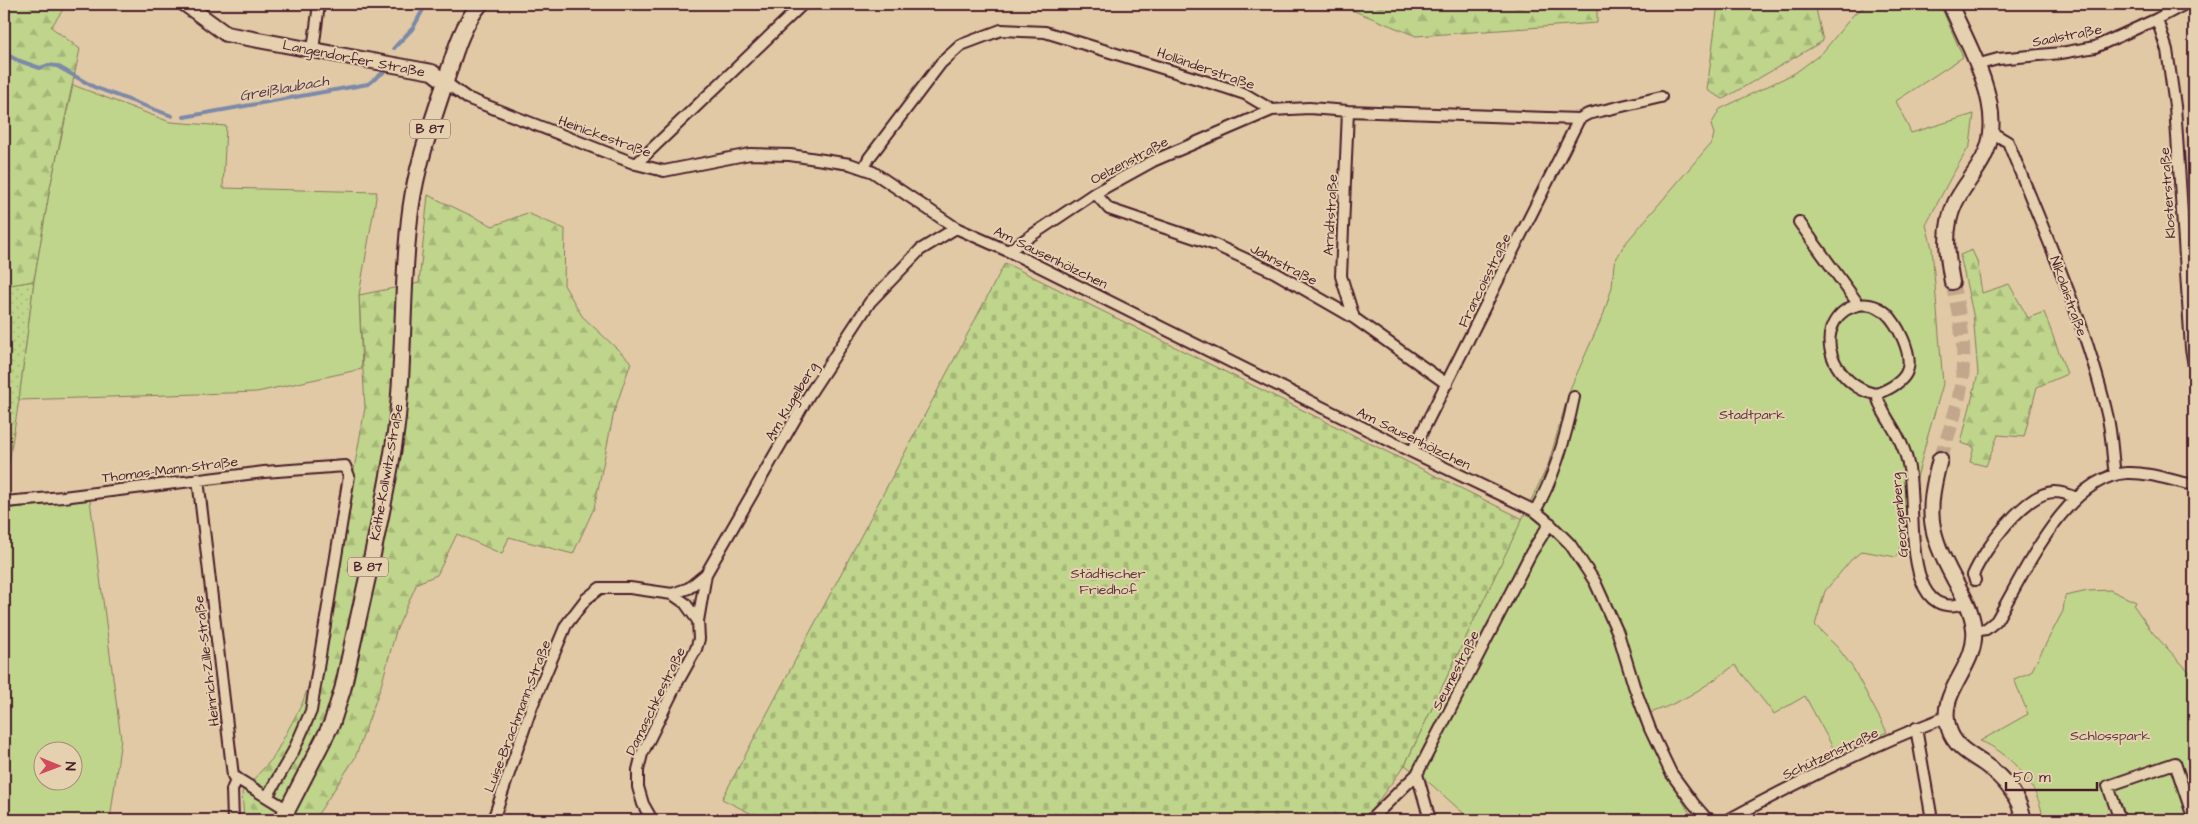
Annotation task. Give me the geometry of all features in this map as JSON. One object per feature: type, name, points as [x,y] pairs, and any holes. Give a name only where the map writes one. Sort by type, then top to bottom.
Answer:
[{"type":"main road","name":"Langendorfer Straße","points":[[185,4],[226,34],[432,72],[446,82]]},
{"type":"main road","name":"B 87","points":[[446,82],[463,32],[480,4]]},
{"type":"main road","points":[[1950,4],[1990,103],[1991,132],[1985,156],[1955,204],[1950,218],[1947,232],[1947,247],[1952,282]]},
{"type":"main road","name":"Käthe-Kollwitz-Straße","points":[[285,815],[332,723],[343,688],[394,444],[402,358],[408,233],[413,195],[446,82]]},
{"type":"main road","points":[[1940,460],[1931,500],[1931,523],[1934,539],[1967,602],[1974,631],[1969,660],[1946,703],[1946,717],[1949,729],[1957,744],[1995,772],[2008,786],[2019,803],[2024,820]]},
{"type":"street","points":[[313,50],[319,4]]},
{"type":"street","points":[[636,164],[803,4]]},
{"type":"street","name":"Saalstraße","points":[[1976,65],[1998,59],[2045,55],[2095,47],[2185,4]]},
{"type":"street","name":"Klosterstraße","points":[[2157,19],[2167,50],[2175,106],[2191,348],[2194,366]]},
{"type":"street","name":"Holländerstraße","points":[[864,168],[869,158],[941,63],[961,45],[1001,30],[1045,32],[1081,42],[1245,94],[1272,110]]},
{"type":"street","name":"Heinickestraße","points":[[446,82],[467,98],[636,164],[664,171],[750,154],[790,155],[850,164],[864,168],[899,189],[956,228]]},
{"type":"street","points":[[1272,110],[1309,108],[1579,119],[1588,114],[1661,97]]},
{"type":"street","name":"Oelzenstraße","points":[[1008,251],[1095,193],[1153,160],[1272,110]]},
{"type":"street","name":"Arndtstraße","points":[[1348,111],[1341,276],[1354,318]]},
{"type":"street","name":"Francoisstraße","points":[[1412,452],[1579,119]]},
{"type":"street","name":"Nikolaistraße","points":[[1991,132],[2008,142],[2059,268],[2098,380],[2109,425],[2115,475]]},
{"type":"street","name":"Jahnstraße","points":[[1095,193],[1109,209],[1213,244],[1274,272],[1354,318],[1447,384]]},
{"type":"street","points":[[1799,222],[1859,304]]},
{"type":"street","name":"Am Sausenhölzchen","points":[[956,228],[1008,251],[1412,452],[1535,511],[1550,523],[1570,544],[1595,582],[1618,633],[1634,686],[1650,729],[1672,772],[1693,803],[1706,818],[1712,820]]},
{"type":"street","name":"Am Kugelberg","points":[[698,621],[706,574],[808,395],[870,302],[920,250],[956,228]]},
{"type":"street","points":[[1859,304],[1874,306],[1887,313],[1899,331],[1910,360],[1907,372],[1900,382],[1878,394],[1864,390],[1848,378],[1834,361],[1830,349],[1832,328],[1839,316],[1849,308],[1859,304]]},
{"type":"street","name":"Georgenberg","points":[[1878,394],[1878,402],[1898,436],[1908,464],[1913,494],[1915,550],[1925,590],[1932,600],[1940,603],[1955,606],[1967,602]]},
{"type":"street","points":[[1535,511],[1545,494],[1566,434],[1574,397]]},
{"type":"street","name":"Thomas-Mann-Straße","points":[[4,502],[63,497],[198,479],[346,466],[349,476],[310,711],[293,752],[267,797]]},
{"type":"street","points":[[1974,631],[1986,628],[1996,621],[2037,548],[2076,498],[2095,482],[2125,473],[2146,474],[2194,485]]},
{"type":"street","name":"Heinrich-Zille-Straße","points":[[198,479],[233,776],[237,778]]},
{"type":"street","points":[[1975,580],[1973,575],[1985,552],[2002,530],[2027,505],[2039,497],[2053,492],[2067,494],[2076,498]]},
{"type":"street","name":"Seumestraße","points":[[1370,820],[1416,774],[1531,553],[1550,523]]},
{"type":"street","points":[[672,594],[688,588],[706,574]]},
{"type":"street","name":"Luise-Brachmann-Straße","points":[[493,820],[532,706],[566,625],[586,599],[600,588],[630,588],[672,594]]},
{"type":"street","points":[[672,594],[686,603],[698,621]]},
{"type":"street","name":"Damaschkestraße","points":[[652,820],[643,804],[638,787],[638,770],[642,754],[696,649],[699,639],[698,621]]},
{"type":"street","name":"Schützenstraße","points":[[1728,820],[1802,780],[1916,728],[1946,717]]},
{"type":"street","points":[[1916,728],[1932,820]]},
{"type":"street","points":[[2120,820],[2108,786],[2175,763],[2194,820]]},
{"type":"street","points":[[1416,774],[1430,820]]},
{"type":"street","points":[[233,820],[232,790],[237,778],[267,797],[285,815]]},
{"type":"green space","points":[[4,4],[67,4],[51,27],[80,49],[50,188],[34,281],[4,286]]},
{"type":"green space","points":[[1337,4],[1597,4],[1597,23],[1416,36]]},
{"type":"green space","points":[[1718,4],[1815,4],[1823,41],[1723,99],[1707,90]]},
{"type":"green space","name":"Stadtpark","points":[[1869,4],[1940,4],[1963,57],[1896,101],[1911,133],[1974,114],[1970,145],[1926,225],[1932,248],[1943,384],[1926,442],[1900,546],[1896,557],[1862,551],[1851,560],[1825,591],[1815,625],[1838,648],[1853,668],[1887,732],[1837,755],[1805,696],[1774,714],[1735,665],[1689,696],[1638,717],[1666,774],[1694,820],[1471,820],[1432,785],[1405,765],[1548,465],[1570,389],[1604,313],[1612,287],[1614,263],[1624,245],[1712,142],[1714,134],[1711,125],[1720,109],[1795,73],[1822,53],[1854,14]]},
{"type":"green space","points":[[73,85],[170,122],[226,126],[223,188],[377,192],[359,295],[362,369],[257,392],[19,400],[34,281],[50,188]]},
{"type":"green space","points":[[428,195],[493,226],[527,213],[565,229],[564,285],[582,316],[631,362],[614,412],[594,508],[573,554],[509,537],[502,554],[457,534],[437,575],[417,583],[396,631],[381,686],[355,758],[314,820],[244,820],[242,792],[273,758],[302,704],[322,649],[365,408],[359,295],[419,283]]},
{"type":"green space","points":[[1972,250],[1977,261],[1982,293],[2009,284],[2028,318],[2044,312],[2067,374],[2037,387],[2024,437],[1998,435],[1986,466],[1970,462],[1974,447],[1961,443],[1978,374],[1973,314],[1960,255]]},
{"type":"green space","name":"Städtischer Friedhof","points":[[1005,263],[1523,519],[1405,765],[1364,820],[764,820],[722,799]]},
{"type":"green space","points":[[34,281],[19,400],[4,492],[4,308],[8,285]]},
{"type":"green space","points":[[90,500],[121,739],[110,820],[4,820],[4,509]]},
{"type":"green space","name":"Schlosspark","points":[[2110,590],[2136,602],[2134,606],[2153,633],[2194,677],[2194,820],[2043,820],[2036,796],[2022,772],[2002,753],[1980,741],[2028,714],[2014,679],[2031,672],[2063,611],[2065,596],[2088,591]]},
{"type":"waterway","name":"Greißlaubach","points":[[394,48],[413,28],[426,4]]},
{"type":"waterway","name":"Greißlaubach","points":[[4,53],[40,68],[48,65],[57,66],[94,87],[172,116]]},
{"type":"waterway","name":"Greißlaubach","points":[[184,117],[368,84],[384,72]]},
{"type":"tunnel","points":[[1940,459],[1958,402],[1963,366],[1962,334],[1952,282]]}]
